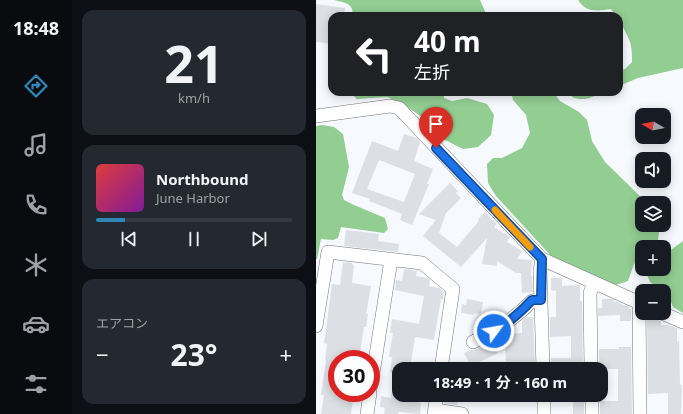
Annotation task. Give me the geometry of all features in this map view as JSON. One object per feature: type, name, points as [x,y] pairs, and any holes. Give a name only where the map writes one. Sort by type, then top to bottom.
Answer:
[{"type":"street","points":[[316,116],[390,106],[398,108],[542,259],[635,301]]},
{"type":"street","points":[[316,326],[328,252],[422,263],[453,289],[442,362]]},
{"type":"street","points":[[542,259],[541,300],[543,362]]},
{"type":"street","points":[[377,350],[391,260]]},
{"type":"street","points":[[591,362],[590,293],[594,283]]},
{"type":"street","points":[[473,342],[504,325],[520,313],[532,300],[541,300]]},
{"type":"street","points":[[671,317],[683,322]]},
{"type":"street","points":[[640,320],[640,414]]},
{"type":"street","points":[[367,414],[369,402]]},
{"type":"street","points":[[436,402],[434,412],[462,414]]},
{"type":"street","points":[[544,402],[544,414]]},
{"type":"street","points":[[592,402],[592,414]]},
{"type":"green space","points":[[334,0],[480,0],[485,12],[353,12],[352,8],[345,3]]},
{"type":"green space","points":[[578,0],[683,0],[683,68],[638,78],[623,84],[623,70],[632,62],[632,50],[629,38],[623,26],[623,12],[613,12],[611,9],[592,10],[581,4]]},
{"type":"green space","points":[[354,96],[444,96],[444,98],[452,101],[467,98],[487,104],[494,115],[491,135],[478,147],[463,149],[443,139],[422,117],[401,103],[387,97],[357,99]]},
{"type":"green space","points":[[512,96],[556,96],[560,101],[579,112],[587,120],[592,141],[605,162],[640,196],[635,196],[635,232],[659,232],[658,240],[635,240],[635,263],[628,281],[616,285],[552,257],[496,196],[488,183],[487,164],[493,158],[502,158],[522,148],[530,133],[526,115],[513,100]]},
{"type":"green space","points":[[572,96],[596,96],[581,99]]},
{"type":"green space","points":[[322,125],[334,127],[343,134],[349,167],[342,195],[344,200],[385,218],[388,229],[384,233],[341,227],[338,238],[333,240],[321,239],[316,259],[316,126]]},
{"type":"green space","points":[[683,241],[683,313],[673,307],[671,302],[671,284],[653,284],[650,282],[648,276],[671,276],[671,250]]},
{"type":"building","points":[[316,4],[345,8],[344,12],[328,12],[328,44],[316,42]]},
{"type":"building","points":[[404,134],[417,138],[420,142],[414,161],[433,169],[427,184],[429,184],[412,225],[400,220],[402,214],[369,201],[370,199],[352,193],[372,141],[398,151]],"holes":[[[379,160],[415,174],[404,202],[367,189]]]},
{"type":"building","points":[[450,183],[458,191],[456,193],[461,198],[446,213],[439,233],[457,247],[485,212],[497,224],[494,227],[510,237],[507,242],[522,251],[517,259],[532,260],[531,276],[533,292],[522,293],[521,273],[516,273],[497,261],[497,266],[482,264],[487,238],[461,267],[423,236],[436,220],[419,214]]},
{"type":"building","points":[[346,230],[379,234],[378,241],[399,244],[398,252],[344,246]]},
{"type":"building","points":[[343,262],[352,263],[354,265],[352,283],[371,286],[366,314],[368,314],[366,327],[364,327],[360,350],[328,350],[328,402],[353,402],[351,414],[321,414],[324,395],[321,395],[327,344],[324,343],[332,284],[340,285]]},
{"type":"building","points":[[404,269],[417,271],[416,276],[428,278],[430,280],[429,286],[439,288],[444,292],[443,299],[441,299],[434,340],[415,337],[411,362],[392,362],[392,372],[390,372],[392,357],[389,357],[393,333],[390,333],[392,319],[419,324],[424,296],[395,290],[396,280],[402,281]]},
{"type":"building","points":[[551,278],[562,278],[562,286],[580,285],[580,301],[582,301],[583,362],[551,362],[551,358],[571,358],[571,336],[550,337],[550,317],[556,317],[556,291],[551,290]]},
{"type":"building","points":[[467,299],[483,302],[481,314],[474,313],[474,315],[461,313],[462,304],[466,305]]},
{"type":"building","points":[[602,299],[612,299],[614,302],[618,302],[629,307],[629,309],[631,309],[631,321],[620,321],[620,315],[598,316],[598,308],[602,308]]},
{"type":"building","points":[[526,317],[533,317],[535,362],[506,362],[505,334],[522,333],[522,321]]},
{"type":"building","points":[[647,320],[659,320],[661,321],[661,325],[669,325],[677,328],[677,341],[679,341],[680,385],[682,385],[681,414],[668,414],[668,393],[648,394]]},
{"type":"building","points":[[491,341],[498,353],[479,362],[469,362],[464,353],[477,349]]},
{"type":"building","points":[[619,347],[631,347],[632,414],[600,414],[600,402],[618,401],[618,369],[608,369],[608,362],[599,362],[599,349],[619,349]]},
{"type":"building","points":[[392,391],[392,402],[421,403],[420,414],[399,412],[398,414],[384,414],[385,408],[380,407],[381,396],[391,398]]},
{"type":"building","points":[[444,402],[458,402],[457,405]]},
{"type":"building","points":[[573,402],[584,402],[584,414],[573,414]]},
{"type":"slow traffic","points":[[495,210],[530,247]]},
{"type":"route","points":[[436,148],[542,259],[540,270],[541,300],[532,300],[520,313],[494,331]]}]
